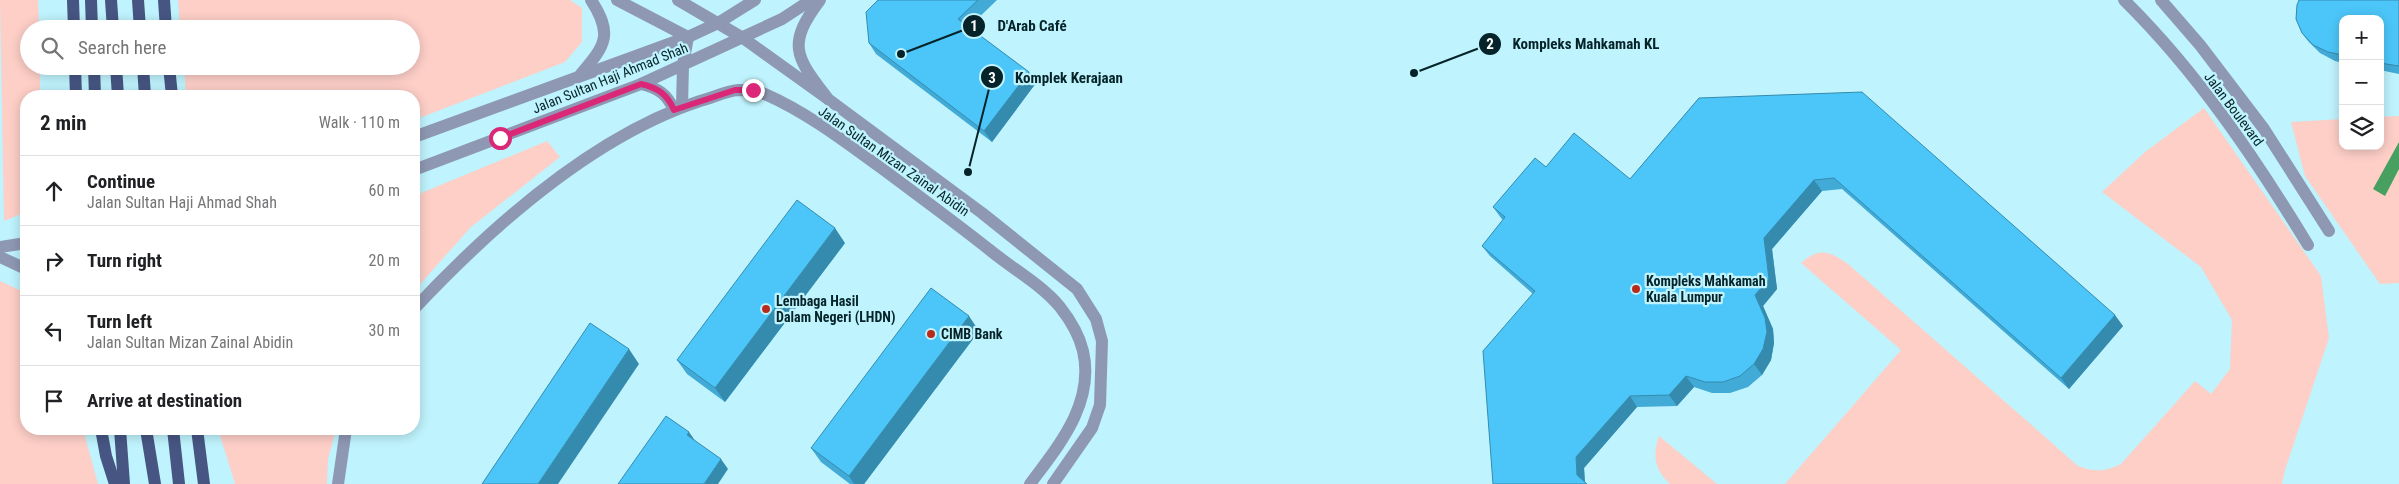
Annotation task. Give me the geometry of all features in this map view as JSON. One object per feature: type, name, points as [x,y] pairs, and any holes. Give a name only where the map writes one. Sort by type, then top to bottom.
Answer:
[{"type":"main road","points":[[73,0],[74,20]]},
{"type":"main road","points":[[91,0],[92,20]]},
{"type":"main road","points":[[111,0],[112,20]]},
{"type":"main road","points":[[138,0],[139,20]]},
{"type":"main road","points":[[164,0],[165,20]]},
{"type":"main road","points":[[75,75],[76,90]]},
{"type":"main road","points":[[94,75],[95,90]]},
{"type":"main road","points":[[117,75],[118,90]]},
{"type":"main road","points":[[144,75],[145,90]]},
{"type":"main road","points":[[170,75],[171,90]]},
{"type":"main road","points":[[103,435],[106,456],[115,484]]},
{"type":"main road","points":[[120,435],[124,484]]},
{"type":"main road","points":[[147,435],[155,484]]},
{"type":"main road","points":[[174,435],[179,484]]},
{"type":"main road","points":[[199,435],[204,484]]},
{"type":"street","points":[[579,76],[600,52],[604,32],[604,22],[590,0]]},
{"type":"street","points":[[618,0],[688,37],[678,109]]},
{"type":"street","name":"Jalan Sultan Mizan Zainal Abidin","points":[[678,0],[743,38],[828,99],[982,213],[1077,289],[1096,319],[1102,341],[1100,405],[1092,428],[1053,484]]},
{"type":"street","name":"Jalan Sultan Haji Ahmad Shah","points":[[420,135],[688,37],[718,23],[755,0]]},
{"type":"street","name":"Jalan Sultan Haji Ahmad Shah","points":[[420,168],[684,66],[782,20],[811,0]]},
{"type":"street","points":[[820,0],[805,21],[800,35],[798,51],[806,70],[828,99]]},
{"type":"street","name":"Jalan Boulevard","points":[[2124,0],[2172,52],[2221,114],[2273,188],[2308,245]]},
{"type":"street","name":"Jalan Boulevard","points":[[2161,0],[2200,45],[2264,129],[2329,231]]},
{"type":"street","points":[[641,84],[662,92],[678,109]]},
{"type":"street","name":"Jalan Sultan Mizan Zainal Abidin","points":[[420,303],[482,242],[574,165],[678,109],[735,90],[753,90],[766,94],[836,135],[968,232],[1059,306],[1078,332],[1084,354],[1085,374],[1082,401],[1071,426],[1030,484]]},
{"type":"street","points":[[0,246],[20,243]]},
{"type":"street","points":[[0,257],[20,266]]},
{"type":"street","points":[[338,484],[345,435]]},
{"type":"shaded area","points":[[0,0],[38,0],[39,20],[20,20],[20,75],[40,75],[40,90],[20,90],[20,214],[4,221]]},
{"type":"shaded area","points":[[178,0],[570,0],[582,8],[582,42],[565,62],[420,118],[420,90],[186,90],[185,75],[420,75],[420,20],[179,20]]},
{"type":"shaded area","points":[[2204,108],[2321,276],[2329,338],[2282,484],[1785,484],[1901,350],[1801,263],[1819,253],[1836,256],[1848,264],[2078,466],[2100,470],[2110,469],[2121,464],[2195,381],[2211,394],[2230,369],[2232,320],[2201,267],[2102,192],[2145,152]]},
{"type":"shaded area","points":[[2399,116],[2399,283],[2380,284],[2305,176],[2291,122],[2339,119],[2339,150],[2384,150],[2384,117]]},
{"type":"shaded area","points":[[547,141],[560,157],[471,227],[420,284],[420,194]]},
{"type":"shaded area","points":[[2399,142],[2399,169],[2385,196],[2373,189]]},
{"type":"shaded area","points":[[0,281],[20,290],[20,435],[85,435],[98,484],[0,484]]},
{"type":"shaded area","points":[[220,435],[334,435],[328,459],[327,484],[235,484]]},
{"type":"shaded area","points":[[1659,436],[1717,484],[1670,484],[1661,473],[1656,462],[1655,456]]},
{"type":"building","points":[[878,0],[978,0],[958,19],[1029,72],[984,131],[869,43],[866,12]]},
{"type":"building","points":[[2299,0],[2399,0],[2399,66],[2384,64],[2384,15],[2339,15],[2339,54],[2328,52],[2313,45],[2302,33],[2296,19]]},
{"type":"building","name":"Kompleks Mahkamah Kuala Lumpur","points":[[1862,92],[2115,315],[2061,378],[1834,178],[1814,180],[1764,238],[1769,279],[1755,295],[1765,318],[1767,332],[1763,349],[1754,364],[1740,376],[1723,382],[1705,382],[1686,376],[1669,395],[1630,396],[1576,457],[1577,475],[1587,484],[1493,484],[1483,351],[1535,291],[1482,246],[1505,217],[1493,207],[1535,158],[1546,167],[1574,133],[1630,179],[1699,98]]},
{"type":"building","name":"Lembaga Hasil Dalam Negeri (LHDN)","points":[[797,200],[835,228],[715,388],[677,360]]},
{"type":"building","points":[[931,288],[969,316],[849,476],[811,448]]},
{"type":"building","points":[[590,323],[629,349],[538,484],[482,484]]},
{"type":"building","points":[[666,416],[689,432],[687,435],[721,459],[704,484],[618,484]]},
{"type":"place","name":"D'Arab Café","points":[[901,54]]},
{"type":"place","name":"Kompleks Mahkamah KL","points":[[1414,73]]},
{"type":"place","name":"Komplek Kerajaan","points":[[968,172]]},
{"type":"place","name":"Kompleks Mahkamah Kuala Lumpur","points":[[1636,289]]},
{"type":"place","name":"Lembaga Hasil Dalam Negeri (LHDN)","points":[[766,309]]},
{"type":"place","name":"CIMB Bank","points":[[931,334]]},
{"type":"route","points":[[500,138],[641,84],[662,92],[669,99],[674,110],[735,90],[753,90]]}]
